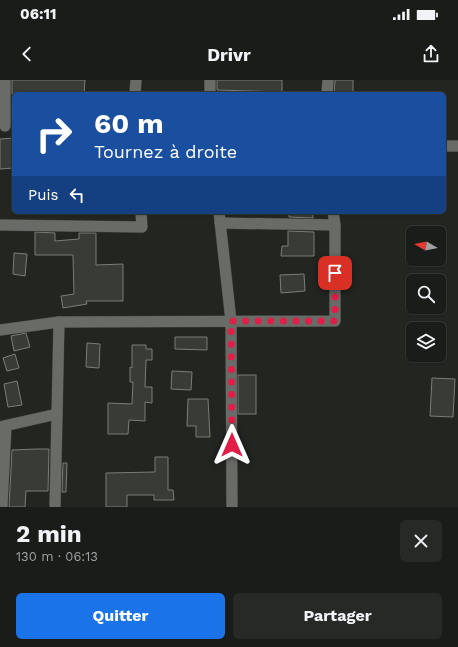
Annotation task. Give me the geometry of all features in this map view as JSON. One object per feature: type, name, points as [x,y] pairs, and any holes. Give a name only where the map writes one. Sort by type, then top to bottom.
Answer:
[{"type":"street","points":[[5,80],[6,126]]},
{"type":"street","points":[[135,92],[136,80]]},
{"type":"street","points":[[210,80],[210,92]]},
{"type":"street","points":[[327,92],[328,80]]},
{"type":"street","points":[[446,146],[458,146]]},
{"type":"street","points":[[0,225],[142,227],[141,214]]},
{"type":"street","points":[[0,330],[58,322],[335,321],[335,225],[333,214]]},
{"type":"street","points":[[232,507],[231,321],[219,217],[335,225]]},
{"type":"street","points":[[55,507],[58,322]]},
{"type":"street","points":[[2,507],[3,426],[57,414]]},
{"type":"building","points":[[12,80],[85,80],[84,92],[12,92]]},
{"type":"building","points":[[217,80],[282,80],[282,92],[217,90]]},
{"type":"building","points":[[335,80],[353,80],[353,92],[334,92]]},
{"type":"building","points":[[12,138],[12,168],[0,169],[0,139]]},
{"type":"building","points":[[289,214],[313,214],[313,218],[289,217]]},
{"type":"building","points":[[288,231],[314,232],[314,256],[281,256],[282,246],[288,246]]},
{"type":"building","points":[[35,232],[55,233],[55,241],[79,239],[79,233],[96,233],[96,265],[123,264],[123,301],[86,301],[87,304],[63,308],[61,296],[74,294],[73,255],[35,255]]},
{"type":"building","points":[[14,253],[27,254],[25,276],[13,274]]},
{"type":"building","points":[[304,274],[305,291],[281,293],[280,275]]},
{"type":"building","points":[[26,333],[30,347],[14,351],[11,336]]},
{"type":"building","points":[[175,337],[207,337],[207,350],[175,349]]},
{"type":"building","points":[[87,343],[100,344],[99,368],[86,367]]},
{"type":"building","points":[[132,345],[146,345],[146,349],[152,349],[152,360],[146,360],[145,387],[152,387],[152,403],[145,402],[145,421],[129,420],[128,434],[108,434],[108,403],[132,404],[133,382],[130,382],[130,367],[132,368]]},
{"type":"building","points":[[15,354],[19,368],[7,371],[3,358]]},
{"type":"building","points":[[172,371],[192,372],[191,390],[171,389]]},
{"type":"building","points":[[238,375],[256,375],[256,414],[238,414]]},
{"type":"building","points":[[432,378],[455,379],[453,417],[430,416]]},
{"type":"building","points":[[17,381],[22,405],[8,407],[4,384]]},
{"type":"building","points":[[188,399],[208,399],[210,437],[196,437],[196,426],[187,426]]},
{"type":"building","points":[[49,449],[48,491],[26,491],[25,507],[9,507],[12,450]]},
{"type":"building","points":[[155,457],[168,457],[168,490],[173,490],[174,500],[154,500],[154,495],[127,495],[127,507],[106,507],[106,473],[155,472]]},
{"type":"building","points":[[63,463],[67,463],[66,492],[62,492]]},
{"type":"route","points":[[232,445],[231,321],[335,321],[335,273]]}]
